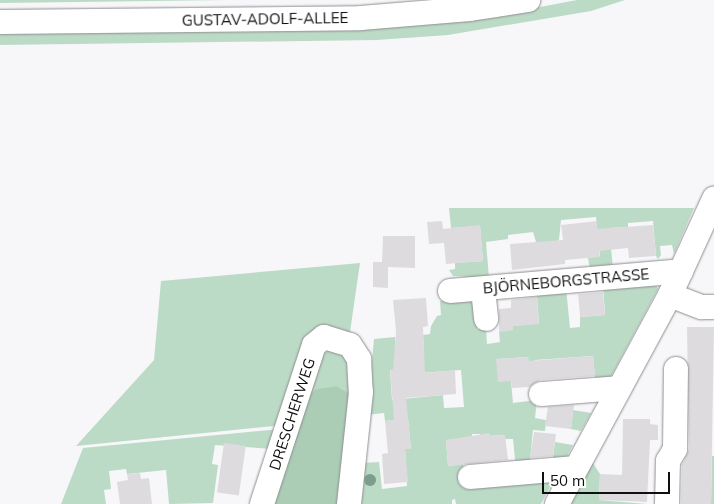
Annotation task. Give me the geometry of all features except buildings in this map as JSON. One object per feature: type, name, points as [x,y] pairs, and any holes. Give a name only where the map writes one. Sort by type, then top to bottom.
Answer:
[{"type":"street","name":"GUSTAV-ADOLF-ALLEE","points":[[0,22],[361,18],[443,12],[528,0]]},
{"type":"street","points":[[557,504],[670,295],[714,199]]},
{"type":"street","name":"BJÖRNEBORGSTRASSE","points":[[450,291],[681,271]]},
{"type":"street","points":[[483,289],[486,320]]},
{"type":"street","points":[[670,295],[702,307],[714,307]]},
{"type":"street","name":"DRESCHERWEG","points":[[262,504],[314,345],[324,337],[350,345],[359,359],[361,392],[350,504]]},
{"type":"street","points":[[667,504],[668,461],[675,449],[676,369]]},
{"type":"street","points":[[541,394],[619,388]]},
{"type":"street","points":[[470,477],[576,468]]},
{"type":"green space","points":[[0,0],[229,0],[0,3]]},
{"type":"green space","points":[[577,0],[625,0],[591,11],[448,35],[377,40],[0,45],[0,32],[487,17]]},
{"type":"green space","points":[[449,208],[694,208],[674,254],[672,245],[660,246],[661,255],[658,259],[656,256],[653,221],[628,223],[628,227],[609,228],[613,268],[590,270],[588,258],[600,256],[596,217],[561,220],[559,240],[539,252],[533,232],[508,235],[508,239],[486,242],[489,278],[453,276],[449,270],[455,269],[455,263],[483,261],[480,226],[451,228]]},
{"type":"green space","points":[[360,263],[350,332],[329,332],[284,425],[76,446],[154,360],[161,281]]},
{"type":"green space","points":[[653,279],[658,289],[608,382],[595,378],[593,356],[535,360],[530,381],[528,357],[496,359],[511,381],[513,403],[537,400],[535,418],[546,420],[545,431],[533,430],[530,461],[552,464],[555,442],[573,445],[563,464],[516,469],[513,439],[505,439],[505,435],[488,436],[481,444],[480,434],[472,434],[472,438],[446,440],[448,466],[463,464],[466,482],[553,481],[541,504],[456,504],[455,499],[452,500],[452,504],[357,504],[362,463],[379,462],[382,489],[407,486],[405,449],[411,449],[408,419],[385,421],[384,413],[367,415],[374,339],[395,337],[395,348],[424,348],[423,335],[430,334],[431,326],[437,316],[441,315],[440,301],[459,299],[470,300],[475,308],[477,329],[486,329],[487,344],[500,342],[499,331],[513,330],[513,326],[539,323],[537,296],[510,298],[510,293],[566,288],[570,328],[580,327],[580,317],[605,315],[603,284]],"holes":[[[407,369],[408,374],[461,370],[464,407],[444,408],[443,395],[392,400],[390,370]]]},
{"type":"green space","points":[[331,349],[347,353],[352,395],[337,386],[306,396],[323,354]]},
{"type":"green space","points":[[337,386],[352,395],[340,504],[269,504],[306,396],[317,389]]},
{"type":"green space","points":[[573,410],[591,413],[581,431],[571,429]]},
{"type":"green space","points":[[280,429],[273,449],[215,445],[212,464],[218,465],[213,503],[169,504],[166,470],[127,474],[126,469],[109,471],[111,489],[104,490],[106,504],[61,504],[83,448]]},
{"type":"green space","points":[[712,456],[714,456],[714,504],[711,504]]},
{"type":"green space","points":[[588,463],[593,463],[600,474],[599,500],[647,504],[566,504]]}]
